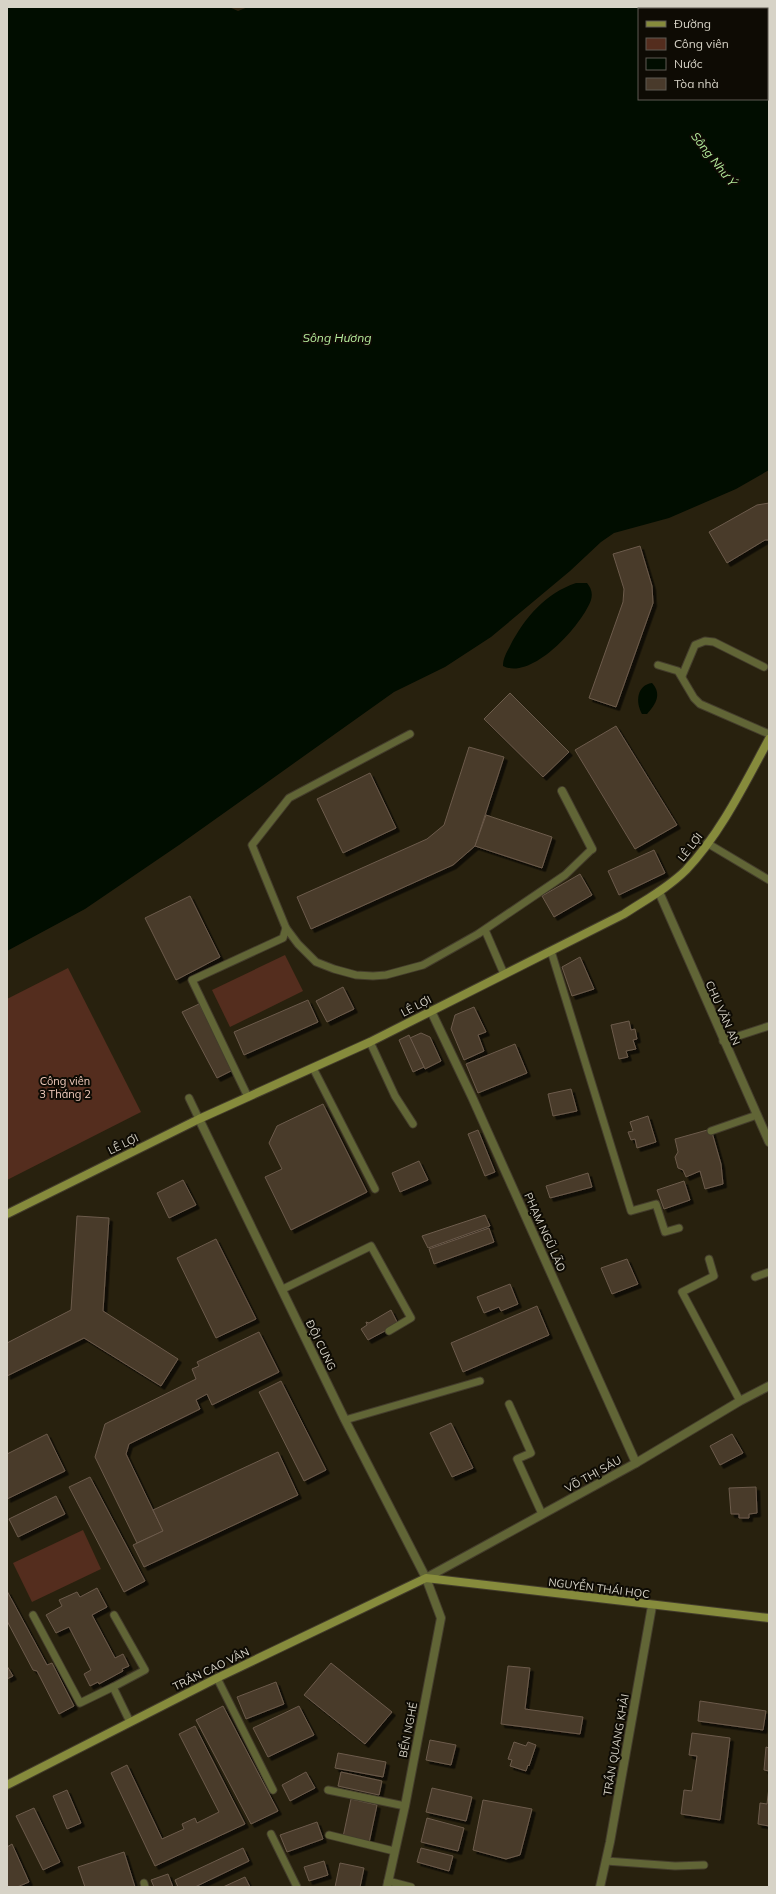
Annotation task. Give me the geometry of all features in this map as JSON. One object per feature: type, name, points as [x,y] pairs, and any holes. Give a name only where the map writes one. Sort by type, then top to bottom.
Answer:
[{"type":"main road","name":"LÊ LỢI","points":[[7,1214],[199,1119],[370,1042],[624,914],[659,892],[685,870],[707,843],[729,809],[769,739]]},
{"type":"main road","name":"NGUYỄN THÁI HỌC","points":[[426,1578],[652,1606],[769,1618]]},
{"type":"main road","name":"TRẦN CAO VÂN","points":[[7,1785],[217,1678],[426,1578]]},
{"type":"street","points":[[562,791],[592,849]]},
{"type":"street","name":"CHU VĂN AN","points":[[659,892],[723,1041],[769,1142]]},
{"type":"street","name":"PHẠM NGŨ LÃO","points":[[432,1011],[636,1463]]},
{"type":"street","name":"ĐỘI CUNG","points":[[199,1119],[283,1289],[345,1420],[426,1578]]},
{"type":"street","name":"VÕ THỊ SÁU","points":[[426,1578],[636,1463],[740,1401],[769,1386]]},
{"type":"street","name":"BẾN NGHÉ","points":[[387,1884],[405,1806],[441,1618],[426,1578]]},
{"type":"street","name":"TRẦN QUANG KHẢI","points":[[600,1887],[652,1606]]},
{"type":"lane","points":[[682,676],[692,650],[700,642],[705,640],[714,642],[764,667]]},
{"type":"lane","points":[[658,665],[676,670],[682,676],[697,702],[769,734]]},
{"type":"lane","points":[[410,734],[288,798],[252,845],[286,928],[298,944],[316,962],[334,969],[373,976],[386,975],[423,965],[485,930],[565,875],[592,849]]},
{"type":"lane","points":[[707,843],[769,880]]},
{"type":"lane","points":[[248,1097],[192,980],[283,938],[286,928]]},
{"type":"lane","points":[[485,930],[504,974]]},
{"type":"lane","points":[[551,951],[630,1211],[656,1204],[665,1232],[679,1228]]},
{"type":"lane","points":[[723,1041],[769,1026]]},
{"type":"lane","points":[[370,1042],[395,1096],[413,1124]]},
{"type":"lane","points":[[313,1068],[375,1189]]},
{"type":"lane","points":[[189,1098],[199,1119]]},
{"type":"lane","points":[[711,1130],[757,1115]]},
{"type":"lane","points":[[283,1289],[371,1246],[411,1318],[389,1331]]},
{"type":"lane","points":[[709,1259],[714,1276],[682,1292],[740,1401]]},
{"type":"lane","points":[[755,1277],[769,1272]]},
{"type":"lane","points":[[345,1420],[480,1381]]},
{"type":"lane","points":[[509,1404],[531,1453],[517,1459],[542,1514]]},
{"type":"lane","points":[[33,1615],[80,1703],[145,1670],[114,1615]]},
{"type":"lane","points":[[217,1678],[273,1790]]},
{"type":"lane","points":[[113,1687],[130,1722]]},
{"type":"lane","points":[[328,1790],[405,1806]]},
{"type":"lane","points":[[271,1834],[297,1887]]},
{"type":"lane","points":[[329,1835],[394,1851]]},
{"type":"lane","points":[[606,1861],[675,1866],[704,1865]]},
{"type":"lane","points":[[387,1884],[411,1887]]},
{"type":"green space","points":[[285,955],[303,991],[230,1027],[212,990]]},
{"type":"green space","name":"Công viên 3 Tháng 2","points":[[68,968],[141,1112],[7,1180],[7,999]]},
{"type":"green space","points":[[83,1530],[101,1569],[32,1602],[13,1563]]},
{"type":"water","name":"Sông Hương","points":[[7,7],[229,7],[238,11],[248,7],[769,7],[769,470],[736,489],[669,518],[614,533],[601,542],[570,571],[491,637],[445,667],[394,692],[179,845],[85,909],[7,951]]},
{"type":"water","points":[[576,583],[587,583],[590,587],[592,597],[586,611],[567,636],[541,658],[528,666],[515,668],[503,666],[504,658],[516,635],[537,607],[555,593]]},
{"type":"water","points":[[652,683],[657,691],[657,699],[647,714],[642,714],[638,704],[640,691],[647,684]]},
{"type":"building","points":[[769,503],[769,540],[765,540],[727,563],[709,532],[757,505]]},
{"type":"building","points":[[640,546],[652,586],[653,603],[616,707],[589,698],[623,602],[624,589],[613,554]]},
{"type":"building","points":[[510,693],[569,752],[543,777],[484,719]]},
{"type":"building","points":[[616,726],[677,825],[635,849],[575,750]]},
{"type":"building","points":[[469,747],[504,757],[475,846],[453,865],[311,929],[297,897],[427,839],[444,825]]},
{"type":"building","points":[[370,773],[396,828],[343,853],[317,799]]},
{"type":"building","points":[[486,815],[552,837],[542,868],[475,846]]},
{"type":"building","points":[[654,850],[665,873],[619,895],[608,871]]},
{"type":"building","points":[[580,874],[592,895],[554,917],[542,896]]},
{"type":"building","points":[[190,896],[220,957],[176,980],[145,918]]},
{"type":"building","points":[[580,957],[594,989],[572,996],[562,967]]},
{"type":"building","points":[[343,987],[354,1009],[327,1022],[316,1001]]},
{"type":"building","points":[[308,1000],[318,1022],[244,1055],[234,1032]]},
{"type":"building","points":[[199,1004],[233,1070],[217,1078],[182,1012]]},
{"type":"building","points":[[474,1007],[486,1032],[478,1035],[484,1051],[464,1060],[451,1029],[455,1015]]},
{"type":"building","points":[[629,1021],[631,1030],[635,1029],[637,1039],[633,1040],[636,1049],[626,1051],[628,1057],[619,1059],[611,1025]]},
{"type":"building","points":[[421,1033],[430,1037],[441,1061],[425,1069],[410,1038]]},
{"type":"building","points":[[409,1035],[424,1067],[413,1072],[399,1040]]},
{"type":"building","points":[[515,1044],[527,1073],[478,1093],[466,1064]]},
{"type":"building","points":[[571,1089],[577,1111],[553,1116],[548,1094]]},
{"type":"building","points":[[323,1104],[367,1192],[291,1230],[265,1177],[282,1169],[269,1143],[277,1126]]},
{"type":"building","points":[[648,1116],[656,1142],[637,1148],[635,1139],[631,1140],[628,1132],[633,1131],[630,1122]]},
{"type":"building","points":[[711,1129],[721,1164],[723,1184],[705,1189],[700,1171],[686,1177],[683,1170],[678,1168],[675,1157],[678,1152],[675,1139]]},
{"type":"building","points":[[478,1130],[495,1172],[485,1176],[468,1134]]},
{"type":"building","points":[[419,1161],[428,1180],[400,1192],[392,1173]]},
{"type":"building","points":[[588,1173],[592,1187],[550,1198],[546,1186]]},
{"type":"building","points":[[183,1180],[196,1205],[169,1218],[157,1193]]},
{"type":"building","points":[[684,1181],[690,1200],[664,1209],[657,1190]]},
{"type":"building","points":[[485,1215],[490,1226],[428,1248],[422,1236]]},
{"type":"building","points":[[77,1216],[109,1218],[103,1311],[178,1359],[161,1386],[84,1338],[7,1376],[7,1343],[71,1310]]},
{"type":"building","points":[[489,1228],[494,1242],[434,1264],[429,1249]]},
{"type":"building","points":[[216,1239],[256,1319],[216,1338],[177,1258]]},
{"type":"building","points":[[627,1259],[638,1284],[612,1294],[601,1268]]},
{"type":"building","points":[[510,1284],[518,1304],[501,1311],[499,1307],[484,1313],[477,1297]]},
{"type":"building","points":[[537,1306],[549,1335],[463,1372],[451,1343]]},
{"type":"building","points":[[391,1310],[398,1324],[368,1340],[361,1329],[367,1325],[366,1322],[369,1323]]},
{"type":"building","points":[[259,1332],[279,1372],[212,1405],[207,1394],[196,1400],[200,1409],[129,1444],[126,1454],[163,1531],[137,1543],[95,1457],[105,1424],[196,1379],[192,1369],[199,1366],[197,1362]]},
{"type":"building","points":[[281,1381],[326,1470],[304,1481],[259,1392]]},
{"type":"building","points":[[451,1423],[473,1468],[452,1477],[430,1433]]},
{"type":"building","points":[[47,1434],[65,1471],[7,1499],[7,1454]]},
{"type":"building","points":[[732,1434],[743,1453],[720,1465],[710,1446]]},
{"type":"building","points":[[278,1452],[298,1495],[144,1567],[133,1545],[163,1531],[153,1510]]},
{"type":"building","points":[[90,1477],[145,1581],[124,1592],[69,1487]]},
{"type":"building","points":[[756,1487],[757,1513],[749,1514],[749,1518],[739,1518],[739,1514],[731,1514],[729,1488]]},
{"type":"building","points":[[56,1496],[65,1514],[18,1537],[9,1519]]},
{"type":"building","points":[[97,1588],[107,1607],[92,1615],[115,1658],[123,1654],[129,1666],[122,1669],[123,1671],[99,1684],[98,1682],[90,1686],[84,1674],[91,1670],[69,1627],[56,1633],[46,1615],[62,1606],[59,1600],[77,1592],[80,1597]]},
{"type":"building","points":[[7,1591],[47,1665],[52,1663],[74,1706],[59,1714],[37,1671],[33,1670],[7,1621]]},
{"type":"building","points":[[331,1663],[392,1712],[365,1744],[304,1695]]},
{"type":"building","points":[[7,1666],[13,1676],[7,1679]]},
{"type":"building","points":[[508,1666],[530,1668],[525,1709],[583,1717],[580,1734],[501,1724]]},
{"type":"building","points":[[276,1682],[284,1704],[246,1719],[237,1697]]},
{"type":"building","points":[[700,1701],[766,1711],[763,1730],[698,1721]]},
{"type":"building","points":[[223,1706],[278,1811],[251,1824],[196,1720]]},
{"type":"building","points":[[299,1706],[314,1735],[268,1757],[253,1728]]},
{"type":"building","points":[[195,1726],[245,1824],[155,1866],[111,1773],[127,1765],[162,1839],[184,1829],[182,1824],[195,1818],[197,1823],[219,1812],[179,1734]]},
{"type":"building","points":[[692,1733],[730,1738],[720,1820],[681,1814],[684,1790],[692,1791],[697,1756],[689,1755]]},
{"type":"building","points":[[430,1740],[456,1745],[451,1765],[426,1760]]},
{"type":"building","points":[[514,1742],[526,1746],[528,1742],[536,1745],[526,1771],[510,1766],[512,1760],[508,1759]]},
{"type":"building","points":[[766,1747],[769,1748],[769,1771],[764,1770]]},
{"type":"building","points":[[338,1753],[386,1762],[383,1777],[335,1768]]},
{"type":"building","points":[[306,1772],[315,1788],[290,1801],[282,1785]]},
{"type":"building","points":[[341,1772],[382,1781],[379,1795],[338,1786]]},
{"type":"building","points":[[769,1787],[769,1826],[758,1824],[760,1803],[767,1804]]},
{"type":"building","points":[[432,1788],[472,1797],[466,1821],[426,1812]]},
{"type":"building","points":[[67,1790],[81,1823],[67,1829],[53,1796]]},
{"type":"building","points":[[351,1799],[377,1805],[369,1843],[343,1837]]},
{"type":"building","points":[[483,1800],[532,1809],[520,1855],[506,1859],[473,1850]]},
{"type":"building","points":[[34,1808],[60,1862],[43,1870],[16,1816]]},
{"type":"building","points":[[427,1818],[464,1828],[458,1851],[421,1842]]},
{"type":"building","points":[[317,1822],[323,1839],[287,1852],[280,1835]]},
{"type":"building","points":[[12,1844],[29,1882],[17,1887],[7,1887],[7,1847]]},
{"type":"building","points":[[243,1848],[249,1861],[195,1887],[178,1887],[175,1880]]},
{"type":"building","points":[[421,1848],[453,1856],[449,1871],[417,1862]]},
{"type":"building","points":[[124,1852],[135,1887],[85,1887],[78,1867]]},
{"type":"building","points":[[324,1861],[328,1875],[309,1881],[304,1867]]},
{"type":"building","points":[[340,1863],[364,1868],[360,1887],[335,1887]]},
{"type":"building","points":[[168,1874],[173,1887],[154,1887],[151,1880]]},
{"type":"building","points":[[245,1877],[250,1887],[223,1887]]},
{"type":"water label","name":"Sông Như Ý","points":[[714,159]]}]
